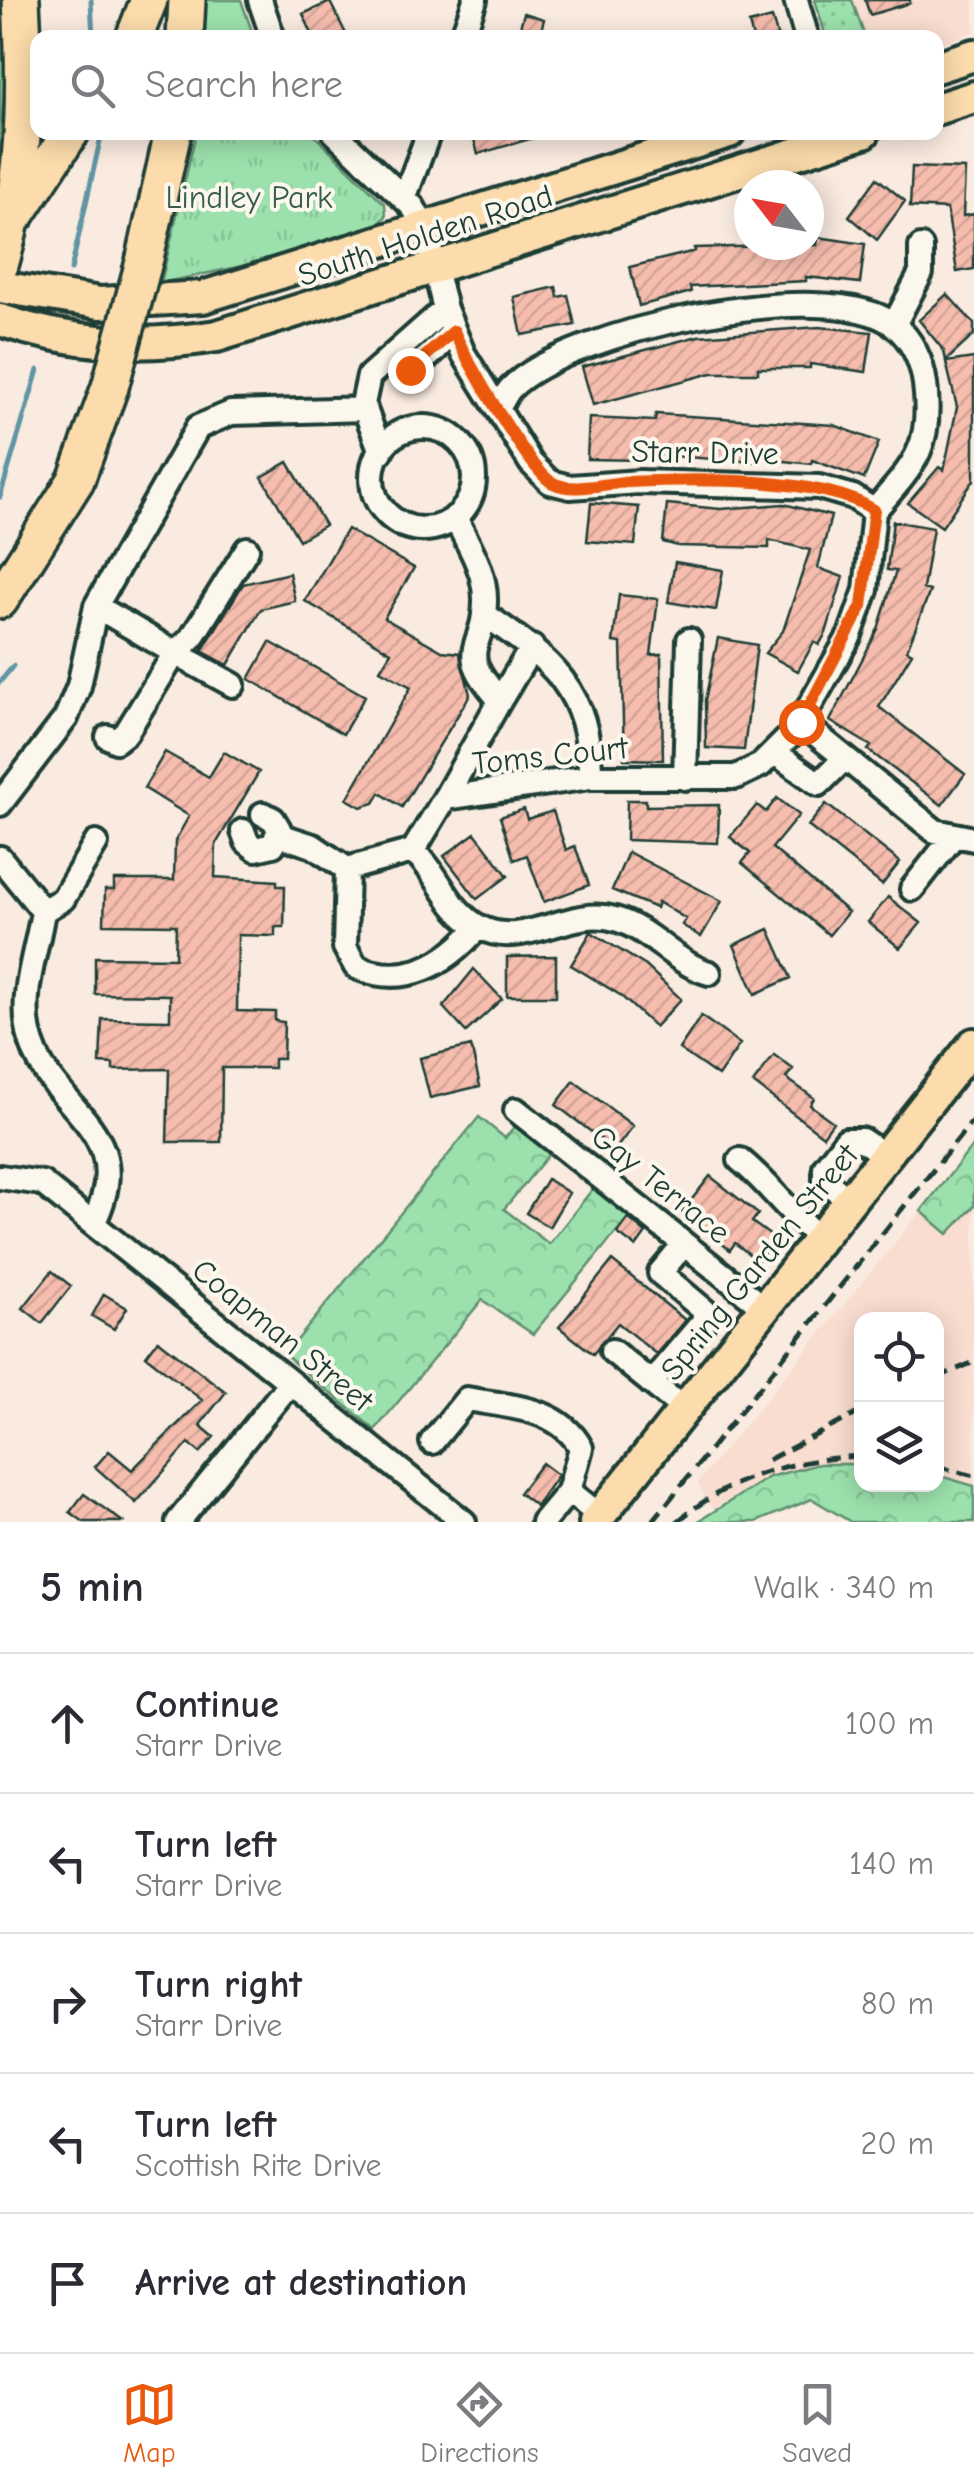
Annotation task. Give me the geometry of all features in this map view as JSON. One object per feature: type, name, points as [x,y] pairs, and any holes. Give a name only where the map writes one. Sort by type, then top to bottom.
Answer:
[{"type":"highway","points":[[0,265],[14,218],[26,103],[21,0]]},
{"type":"highway","points":[[137,30],[149,0]]},
{"type":"highway","points":[[184,30],[186,0]]},
{"type":"highway","points":[[14,218],[66,140]]},
{"type":"highway","points":[[0,600],[76,480],[110,387],[171,140]]},
{"type":"main road","points":[[944,64],[974,55]]},
{"type":"main road","points":[[944,107],[974,97]]},
{"type":"main road","name":"South Holden Road","points":[[0,287],[100,303],[186,299],[268,279],[704,140]]},
{"type":"main road","name":"South Holden Road","points":[[0,320],[98,344],[171,343],[252,328],[839,140]]},
{"type":"main road","name":"Spring Garden Street","points":[[597,1519],[888,1158],[974,1044]]},
{"type":"street","points":[[260,0],[270,30]]},
{"type":"street","points":[[465,30],[475,0]]},
{"type":"street","points":[[796,0],[805,30]]},
{"type":"street","name":"Starr Drive","points":[[343,140],[405,196],[426,228],[463,354],[531,464],[550,482],[570,487],[639,482],[818,487],[853,496],[874,510]]},
{"type":"street","points":[[405,196],[426,140]]},
{"type":"street","points":[[894,325],[920,273],[921,247]]},
{"type":"street","points":[[499,407],[511,387],[560,358],[680,318],[735,308],[832,304],[857,308],[894,325],[913,347],[924,379],[927,440],[874,510],[862,606],[801,722],[775,753],[819,784],[846,758]]},
{"type":"street","points":[[381,452],[410,429],[432,427],[460,441],[474,475],[471,494],[455,518],[438,527],[419,530],[386,514],[373,480],[381,452],[366,409],[364,389],[369,376],[402,360],[450,320]]},
{"type":"street","points":[[0,804],[66,718],[80,686],[96,606],[198,427],[231,413],[366,409]]},
{"type":"street","points":[[455,518],[483,578],[484,614],[474,638],[474,660],[481,679],[500,700]]},
{"type":"street","points":[[66,718],[116,741],[126,733],[247,549]]},
{"type":"street","points":[[96,606],[233,686]]},
{"type":"street","points":[[484,614],[532,647],[560,674],[587,726],[590,777]]},
{"type":"street","points":[[685,778],[689,640]]},
{"type":"street","points":[[445,798],[532,647]]},
{"type":"street","points":[[801,722],[935,831],[963,838]]},
{"type":"street","name":"Toms Court","points":[[413,852],[445,798],[590,777],[736,777],[775,753]]},
{"type":"street","points":[[244,831],[246,842],[262,850],[273,846],[279,835],[277,823],[263,814]]},
{"type":"street","points":[[279,835],[312,846],[348,869],[413,852],[424,860],[460,912],[478,927],[502,935],[582,916],[616,919],[692,968],[709,974]]},
{"type":"street","points":[[912,889],[963,838]]},
{"type":"street","points":[[42,911],[64,899],[96,843]]},
{"type":"street","points":[[0,858],[42,911],[28,980],[30,1036],[55,1086],[96,1130],[106,1155],[108,1179],[93,1224]]},
{"type":"street","points":[[348,869],[344,948],[356,967],[382,974],[432,968],[459,950],[478,927]]},
{"type":"street","name":"Gay Terrace","points":[[516,1110],[766,1309]]},
{"type":"street","points":[[850,1204],[825,1180],[825,1167],[846,1140],[862,1140],[888,1158]]},
{"type":"street","points":[[740,1160],[768,1182],[772,1194],[821,1240]]},
{"type":"street","name":"Coapman Street","points":[[0,1177],[42,1183],[62,1198],[451,1518]]},
{"type":"street","points":[[651,1383],[703,1322],[706,1311],[660,1273],[684,1244]]},
{"type":"street","points":[[612,1352],[685,1410]]},
{"type":"street","points":[[178,1522],[290,1382]]},
{"type":"street","points":[[432,1442],[467,1399],[551,1416],[571,1429],[581,1448],[569,1491],[543,1522]]},
{"type":"street","points":[[569,1491],[597,1519]]},
{"type":"shaded area","points":[[852,0],[974,0],[974,32],[944,43],[944,30],[863,30]]},
{"type":"shaded area","points":[[974,1206],[974,1486],[944,1477],[944,1312],[854,1312],[854,1464],[819,1464],[769,1477],[712,1509],[697,1483],[921,1211],[948,1234]]},
{"type":"green space","points":[[0,0],[8,0],[0,165]]},
{"type":"green space","points":[[205,0],[241,0],[252,30],[204,30]]},
{"type":"green space","points":[[815,0],[852,0],[863,30],[824,30]]},
{"type":"green space","name":"Lindley Park","points":[[194,140],[319,140],[385,204],[386,216],[377,226],[266,261],[161,283]]},
{"type":"green space","points":[[479,1117],[505,1138],[516,1125],[550,1153],[504,1209],[549,1244],[595,1186],[630,1215],[533,1334],[482,1300],[375,1430],[285,1355]]},
{"type":"green space","points":[[974,1144],[974,1206],[948,1234],[921,1211]]},
{"type":"green space","points":[[819,1464],[854,1464],[854,1492],[944,1492],[944,1477],[974,1486],[974,1522],[851,1522],[812,1499],[756,1522],[697,1522],[769,1477]]},
{"type":"building","points":[[865,0],[910,0],[910,3],[870,15]]},
{"type":"building","points":[[330,2],[344,30],[310,30],[303,14]]},
{"type":"building","points":[[524,13],[544,19],[541,30],[519,30]]},
{"type":"building","points":[[772,18],[776,30],[751,30],[749,24]]},
{"type":"building","points":[[474,140],[526,140],[478,154]]},
{"type":"building","points":[[912,167],[965,169],[963,216],[974,214],[974,269],[957,272],[947,209],[910,207]]},
{"type":"building","points":[[877,178],[905,201],[877,240],[849,216]]},
{"type":"building","points":[[824,238],[865,244],[860,283],[806,277],[806,281],[690,287],[691,292],[639,306],[630,267],[695,251],[694,248],[734,247],[734,260],[824,260]]},
{"type":"building","points":[[556,287],[558,297],[568,295],[575,325],[522,335],[514,297]]},
{"type":"building","points":[[947,294],[974,324],[974,335],[946,361],[944,351],[919,320]]},
{"type":"building","points":[[819,327],[872,332],[866,372],[810,364],[810,368],[758,368],[758,373],[712,373],[593,405],[582,367],[698,336]]},
{"type":"building","points":[[974,358],[974,480],[942,527],[908,503],[939,467],[944,470],[957,407],[946,362]]},
{"type":"building","points":[[656,414],[834,425],[879,442],[864,479],[812,460],[811,464],[641,454],[641,460],[587,459],[589,418],[655,421]]},
{"type":"building","points":[[288,462],[325,525],[299,540],[262,477]]},
{"type":"building","points":[[591,503],[639,507],[635,545],[587,541]]},
{"type":"building","points":[[667,504],[721,509],[784,504],[831,516],[818,568],[843,577],[826,633],[819,645],[814,642],[798,671],[765,653],[783,631],[810,550],[769,540],[769,548],[678,546],[663,542]]},
{"type":"building","points":[[893,521],[933,528],[923,589],[930,591],[907,650],[912,653],[879,707],[965,774],[942,805],[868,750],[871,746],[830,721],[878,629],[896,571],[887,570]]},
{"type":"building","points":[[347,529],[414,568],[384,618],[442,651],[460,653],[470,695],[402,807],[380,793],[374,803],[361,807],[347,799],[411,687],[380,670],[391,652],[305,601]]},
{"type":"building","points":[[675,562],[723,570],[716,610],[668,602]]},
{"type":"building","points":[[289,573],[295,601],[261,609],[228,665],[202,651],[243,584]]},
{"type":"building","points":[[619,595],[658,599],[651,655],[661,654],[663,760],[624,759],[621,643],[613,642]]},
{"type":"building","points":[[718,638],[757,645],[744,750],[706,748],[705,700]]},
{"type":"building","points":[[270,642],[365,696],[343,734],[249,679]]},
{"type":"building","points":[[165,752],[209,777],[224,752],[259,772],[216,844],[215,877],[277,881],[277,886],[285,886],[284,927],[275,927],[275,936],[238,935],[237,1011],[275,1012],[275,1021],[284,1022],[283,1059],[274,1059],[274,1068],[222,1068],[221,1142],[167,1142],[169,1069],[113,1070],[113,1064],[100,1063],[102,1019],[170,1020],[170,995],[95,994],[95,957],[175,958],[176,925],[104,924],[105,890],[114,890],[114,880],[174,880],[175,841],[189,816],[144,788]]},
{"type":"building","points":[[777,798],[799,815],[772,848],[848,912],[829,935],[742,863],[750,853],[730,837],[757,805],[766,812]]},
{"type":"building","points":[[627,800],[646,800],[646,806],[719,805],[718,843],[626,840]]},
{"type":"building","points":[[826,804],[900,862],[882,885],[808,826]]},
{"type":"building","points":[[524,809],[527,819],[553,811],[566,850],[575,846],[589,885],[544,902],[527,855],[514,860],[500,817]]},
{"type":"building","points":[[475,833],[508,876],[477,899],[444,856]]},
{"type":"building","points":[[628,852],[722,901],[701,937],[682,925],[686,919],[658,902],[656,908],[612,890]]},
{"type":"building","points":[[888,897],[921,923],[900,948],[868,922]]},
{"type":"building","points":[[769,929],[791,978],[755,994],[734,945]]},
{"type":"building","points":[[591,932],[646,966],[681,999],[655,1027],[620,995],[571,965]]},
{"type":"building","points":[[556,956],[556,996],[507,996],[507,957]]},
{"type":"building","points":[[474,969],[502,999],[466,1032],[443,1007]]},
{"type":"building","points":[[701,1016],[740,1044],[718,1076],[679,1049]]},
{"type":"building","points":[[471,1046],[480,1086],[430,1098],[420,1058]]},
{"type":"building","points":[[774,1055],[793,1069],[786,1078],[814,1098],[810,1105],[833,1122],[823,1136],[753,1083]]},
{"type":"building","points":[[574,1081],[633,1126],[615,1150],[556,1105]]},
{"type":"building","points":[[710,1176],[758,1214],[752,1222],[775,1239],[758,1261],[735,1243],[730,1250],[682,1212]]},
{"type":"building","points":[[547,1179],[569,1193],[549,1227],[526,1213]]},
{"type":"building","points":[[628,1218],[646,1233],[636,1247],[617,1233]]},
{"type":"building","points":[[612,1261],[685,1320],[656,1354],[618,1323],[593,1354],[559,1327]]},
{"type":"building","points":[[52,1271],[71,1286],[42,1323],[23,1308]]},
{"type":"building","points":[[104,1294],[127,1308],[114,1329],[92,1316]]},
{"type":"building","points":[[158,1340],[226,1392],[200,1425],[214,1437],[200,1453],[189,1443],[136,1503],[95,1467],[109,1451],[132,1470],[202,1400],[146,1356]]},
{"type":"building","points":[[542,1463],[558,1475],[536,1506],[519,1493]]},
{"type":"building","points":[[84,1494],[123,1522],[84,1522],[70,1512]]},
{"type":"waterway","points":[[91,0],[93,30]]},
{"type":"waterway","points":[[71,270],[100,140]]},
{"type":"waterway","points":[[0,497],[38,370]]},
{"type":"waterway","points":[[0,682],[13,666]]},
{"type":"railway","points":[[652,1522],[974,1119]]},
{"type":"railway","points":[[944,1375],[974,1362]]},
{"type":"railway","points":[[768,1460],[854,1415]]},
{"type":"railway","points":[[677,1522],[719,1493],[764,1473],[812,1461],[854,1457]]},
{"type":"railway","points":[[944,1468],[974,1476]]},
{"type":"route","points":[[410,370],[454,331],[463,354],[499,407],[516,442],[550,482],[570,487],[666,482],[818,487],[853,496],[874,510],[862,606],[801,722]]}]
